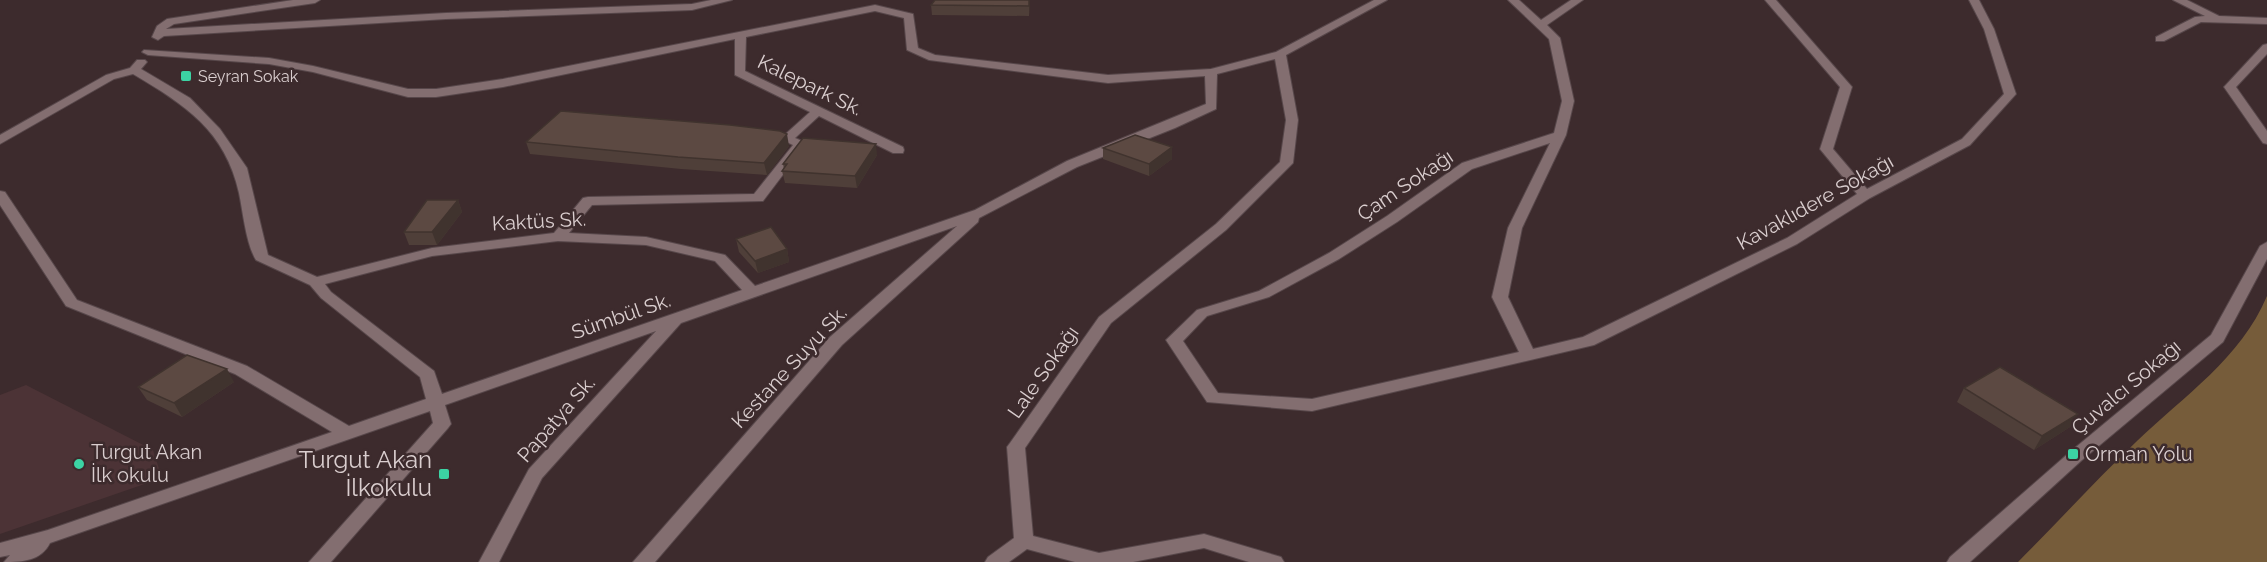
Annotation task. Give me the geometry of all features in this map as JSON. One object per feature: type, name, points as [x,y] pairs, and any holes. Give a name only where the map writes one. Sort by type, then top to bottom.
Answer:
[{"type":"street","points":[[0,140],[110,77],[134,70],[165,24],[178,19],[315,0]]},
{"type":"street","points":[[159,33],[446,16],[692,7],[727,0]]},
{"type":"street","points":[[148,52],[269,61],[313,69],[398,92],[436,93],[502,83],[877,4],[909,16],[914,50],[933,58],[1108,79],[1211,72],[1280,54],[1382,0]]},
{"type":"street","points":[[1514,0],[1554,38],[1568,102],[1560,135],[1515,228],[1500,297],[1528,354]]},
{"type":"street","points":[[1540,25],[1578,0]]},
{"type":"street","points":[[1770,0],[1846,87],[1826,149],[1865,195]]},
{"type":"street","name":"Kavaklıdere Sokağı","points":[[1528,354],[1588,341],[1792,241],[1865,195],[1966,142],[2010,93],[1989,29],[1974,0]]},
{"type":"street","points":[[2178,0],[2222,20]]},
{"type":"street","points":[[2160,39],[2199,19],[2267,21]]},
{"type":"street","name":"Kalepark Sk.","points":[[741,34],[739,72],[898,150]]},
{"type":"street","points":[[2267,47],[2230,87],[2267,140]]},
{"type":"street","name":"Lale Sokağı","points":[[1024,541],[1016,447],[1105,320],[1221,227],[1286,163],[1292,120],[1280,54]]},
{"type":"street","points":[[134,70],[186,101],[220,139],[240,168],[261,258],[315,282],[326,295],[428,375],[442,424],[319,562]]},
{"type":"street","name":"Sümbül Sk.","points":[[0,550],[51,536],[980,213],[1072,164],[1171,125],[1212,106],[1211,72]]},
{"type":"street","points":[[558,237],[588,201],[758,198],[801,142],[786,139],[818,111]]},
{"type":"street","name":"Çam Sokağı","points":[[1528,354],[1312,405],[1213,398],[1174,340],[1202,313],[1264,294],[1334,256],[1392,219],[1467,166],[1560,135]]},
{"type":"street","points":[[0,195],[71,303],[241,370],[348,433]]},
{"type":"street","name":"Kestane Suyu Sk.","points":[[643,562],[836,341],[980,213]]},
{"type":"street","name":"Kaktüs Sk.","points":[[315,282],[432,252],[558,237],[646,241],[720,258],[752,292]]},
{"type":"street","name":"Çuvalcı Sokağı","points":[[1958,562],[2076,456],[2217,338],[2267,246]]},
{"type":"street","name":"Papatya Sk.","points":[[489,562],[535,474],[676,319]]},
{"type":"street","points":[[14,562],[51,536]]},
{"type":"street","points":[[995,562],[1024,541],[1099,561],[1204,541],[1274,562]]},
{"type":"shaded area","points":[[2267,296],[2267,562],[2018,562],[2122,456],[2227,357],[2256,318]]},
{"type":"shaded area","name":"Turgut Akan İlk okulu","points":[[26,385],[153,450],[162,478],[0,534],[0,395]]},
{"type":"building","points":[[935,0],[1029,0],[1029,6],[931,5]]},
{"type":"building","points":[[561,111],[730,125],[780,131],[787,134],[764,163],[526,142]]},
{"type":"building","points":[[1135,135],[1172,147],[1149,164],[1103,148]]},
{"type":"building","points":[[803,138],[876,144],[855,176],[782,171],[787,164],[783,164]]},
{"type":"building","points":[[427,200],[458,200],[432,232],[404,232]]},
{"type":"building","points":[[771,227],[787,249],[755,261],[736,239]]},
{"type":"building","points":[[187,355],[227,369],[174,403],[138,387]]},
{"type":"building","points":[[2000,367],[2078,414],[2042,436],[1964,388]]},
{"type":"place","name":"Seyran Sokak","points":[[186,76]]},
{"type":"place","name":"Orman Yolu","points":[[2073,454]]},
{"type":"place","name":"Turgut Akan İlk okulu","points":[[79,464]]},
{"type":"place","name":"Turgut Akan İlkokulu","points":[[444,474]]}]
